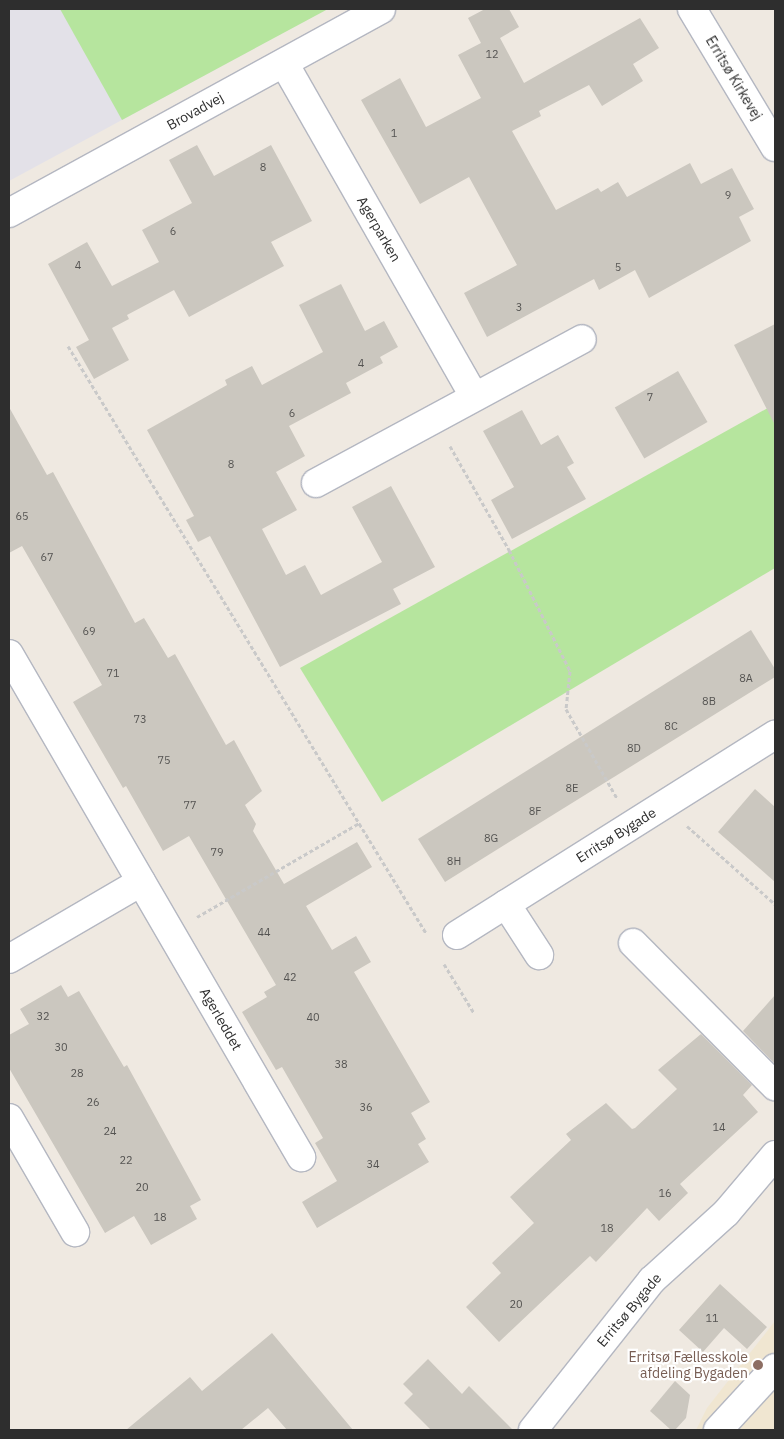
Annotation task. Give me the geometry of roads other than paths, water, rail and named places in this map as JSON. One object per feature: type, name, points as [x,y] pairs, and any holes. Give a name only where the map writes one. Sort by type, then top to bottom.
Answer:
[{"type":"street","name":"Brovadvej","points":[[9,213],[382,9]]},
{"type":"street","name":"Erritsø Kirkevej","points":[[692,9],[775,147]]},
{"type":"street","name":"Agerparken","points":[[284,63],[474,396]]},
{"type":"street","points":[[316,483],[434,416],[582,339]]},
{"type":"street","name":"Agerleddet","points":[[9,654],[301,1157]]},
{"type":"street","name":"Erritsø Bygade","points":[[457,935],[775,735]]},
{"type":"street","points":[[9,959],[141,882]]},
{"type":"street","points":[[506,904],[539,955]]},
{"type":"street","points":[[633,943],[775,1086]]},
{"type":"street","points":[[9,1118],[75,1232]]},
{"type":"street","name":"Erritsø Bygade","points":[[533,1430],[652,1280],[726,1213],[775,1155]]},
{"type":"street","points":[[718,1430],[767,1377]]},
{"type":"place","name":"Erritsø Fællesskole afdeling Bygaden","points":[[758,1365]]}]
